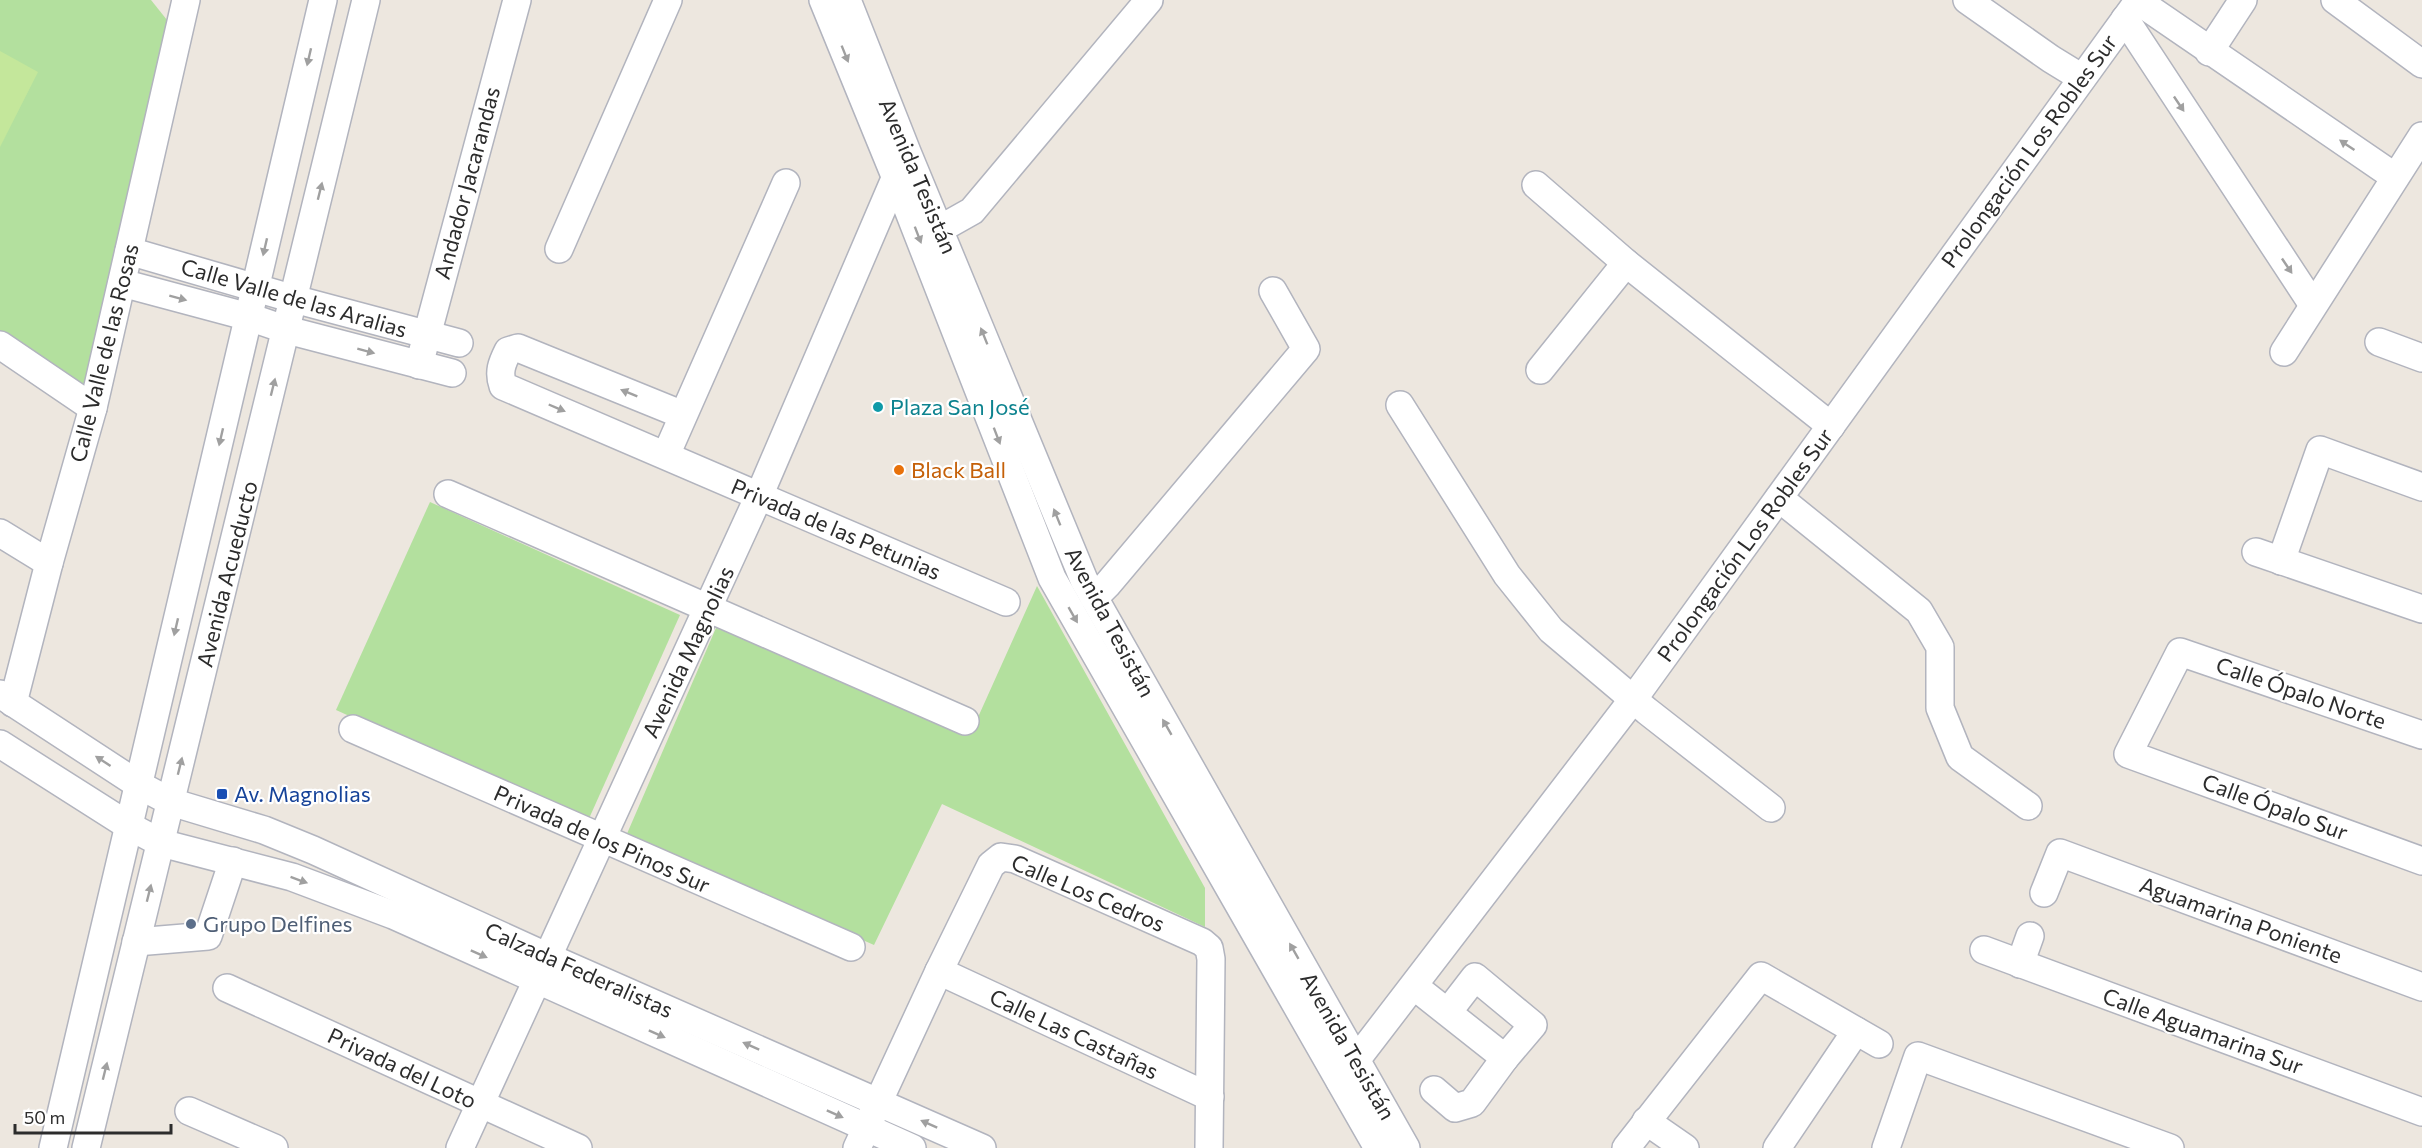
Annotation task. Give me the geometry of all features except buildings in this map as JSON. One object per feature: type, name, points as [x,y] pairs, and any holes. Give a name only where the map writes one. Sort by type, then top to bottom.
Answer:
[{"type":"street","points":[[164,0],[183,11]]},
{"type":"street","name":"Avenida Acueducto","points":[[53,1148],[322,0]]},
{"type":"street","name":"Avenida Acueducto","points":[[86,1148],[366,0]]},
{"type":"street","name":"Andador Jacarandas","points":[[419,365],[517,0]]},
{"type":"street","points":[[559,249],[668,0]]},
{"type":"street","name":"Avenida Tesistán","points":[[823,0],[901,164],[940,229],[1072,553],[1175,767]]},
{"type":"street","name":"Avenida Tesistán","points":[[847,0],[901,164],[1052,578],[1175,767],[1348,1071],[1406,1148]]},
{"type":"street","points":[[940,229],[972,212],[1149,0]]},
{"type":"street","points":[[1967,0],[2050,59],[2082,78]]},
{"type":"street","points":[[2209,52],[2243,0]]},
{"type":"street","points":[[2335,0],[2422,64]]},
{"type":"street","points":[[2134,7],[2209,52],[2395,177]]},
{"type":"street","points":[[2134,7],[2313,305]]},
{"type":"street","name":"Prolongación Los Robles Sur","points":[[1348,1071],[1634,698],[2134,7]]},
{"type":"street","name":"Calle Valle de las Rosas","points":[[7,699],[93,408],[183,11]]},
{"type":"street","points":[[2284,352],[2422,136]]},
{"type":"street","name":"Avenida Magnolias","points":[[460,1148],[759,496],[901,164]]},
{"type":"street","points":[[683,415],[518,348],[508,351],[499,376],[503,386],[666,455],[786,183]]},
{"type":"street","points":[[1536,185],[1626,263],[1831,426]]},
{"type":"street","name":"Calle Valle de las Aralias","points":[[129,251],[294,299],[459,342]]},
{"type":"street","points":[[1540,370],[1626,263]]},
{"type":"street","name":"Calle Valle de las Aralias","points":[[122,283],[249,316],[287,330],[452,373]]},
{"type":"street","points":[[1094,598],[1306,349],[1273,291]]},
{"type":"street","points":[[2379,342],[2421,353]]},
{"type":"street","points":[[0,345],[93,408]]},
{"type":"street","points":[[1400,405],[1507,575],[1551,630],[1647,711],[1771,808]]},
{"type":"street","points":[[2422,487],[2320,450],[2268,556],[2422,609]]},
{"type":"street","name":"Privada de las Petunias","points":[[666,455],[1006,602]]},
{"type":"street","points":[[448,494],[965,721]]},
{"type":"street","points":[[1779,498],[1919,611],[1940,647],[1940,708],[1960,757],[2028,806]]},
{"type":"street","points":[[0,533],[49,563]]},
{"type":"street","name":"Calle Ópalo Norte","points":[[2128,754],[2180,652],[2422,735]]},
{"type":"street","name":"Calzada Federalistas","points":[[7,699],[139,785],[171,802],[264,830],[398,903],[542,968],[879,1101],[982,1148]]},
{"type":"street","name":"Privada de los Pinos Sur","points":[[353,729],[851,947]]},
{"type":"street","name":"Calzada Federalistas","points":[[0,744],[129,826],[161,843],[398,903]]},
{"type":"street","name":"Calle Ópalo Sur","points":[[2128,754],[2422,861]]},
{"type":"street","points":[[136,942],[208,936],[242,863],[264,830]]},
{"type":"street","name":"Aguamarina Poniente","points":[[2044,893],[2060,853],[2422,987]]},
{"type":"street","name":"Calle Los Cedros","points":[[862,1138],[991,865],[1001,857],[1015,859],[1202,942],[1209,948],[1211,959],[1209,1148]]},
{"type":"street","points":[[2020,964],[2030,936]]},
{"type":"street","name":"Calle Aguamarina Sur","points":[[1984,950],[2422,1112]]},
{"type":"street","name":"Calzada Federalistas","points":[[542,968],[862,1138],[912,1148]]},
{"type":"street","name":"Calle Las Castañas","points":[[939,971],[1210,1097]]},
{"type":"street","points":[[1626,1148],[1761,976],[1879,1044]]},
{"type":"street","points":[[1434,1090],[1455,1108],[1472,1103],[1533,1025],[1474,977],[1448,1012]]},
{"type":"street","points":[[1414,986],[1505,1058]]},
{"type":"street","name":"Privada del Loto","points":[[227,988],[578,1148]]},
{"type":"street","points":[[1777,1148],[1856,1031]]},
{"type":"street","points":[[1886,1148],[1918,1056],[2170,1148]]},
{"type":"street","name":"Avenida Tesistán","points":[[1348,1071],[1378,1148]]},
{"type":"street","points":[[189,1111],[274,1148]]},
{"type":"street","points":[[1646,1121],[1685,1148]]},
{"type":"green space","points":[[0,0],[151,0],[167,20],[83,391],[0,333]]},
{"type":"green space","points":[[0,51],[38,72],[0,147]]},
{"type":"green space","points":[[430,502],[680,615],[587,823],[336,710]]},
{"type":"green space","points":[[1037,586],[1205,888],[1205,927],[942,804],[874,945],[626,836],[719,621],[970,735]]},
{"type":"place","name":"Plaza San José","points":[[878,407]]},
{"type":"place","name":"Black Ball","points":[[899,470]]},
{"type":"place","name":"Av. Magnolias","points":[[222,794]]},
{"type":"place","name":"Grupo Delfines","points":[[191,924]]}]
